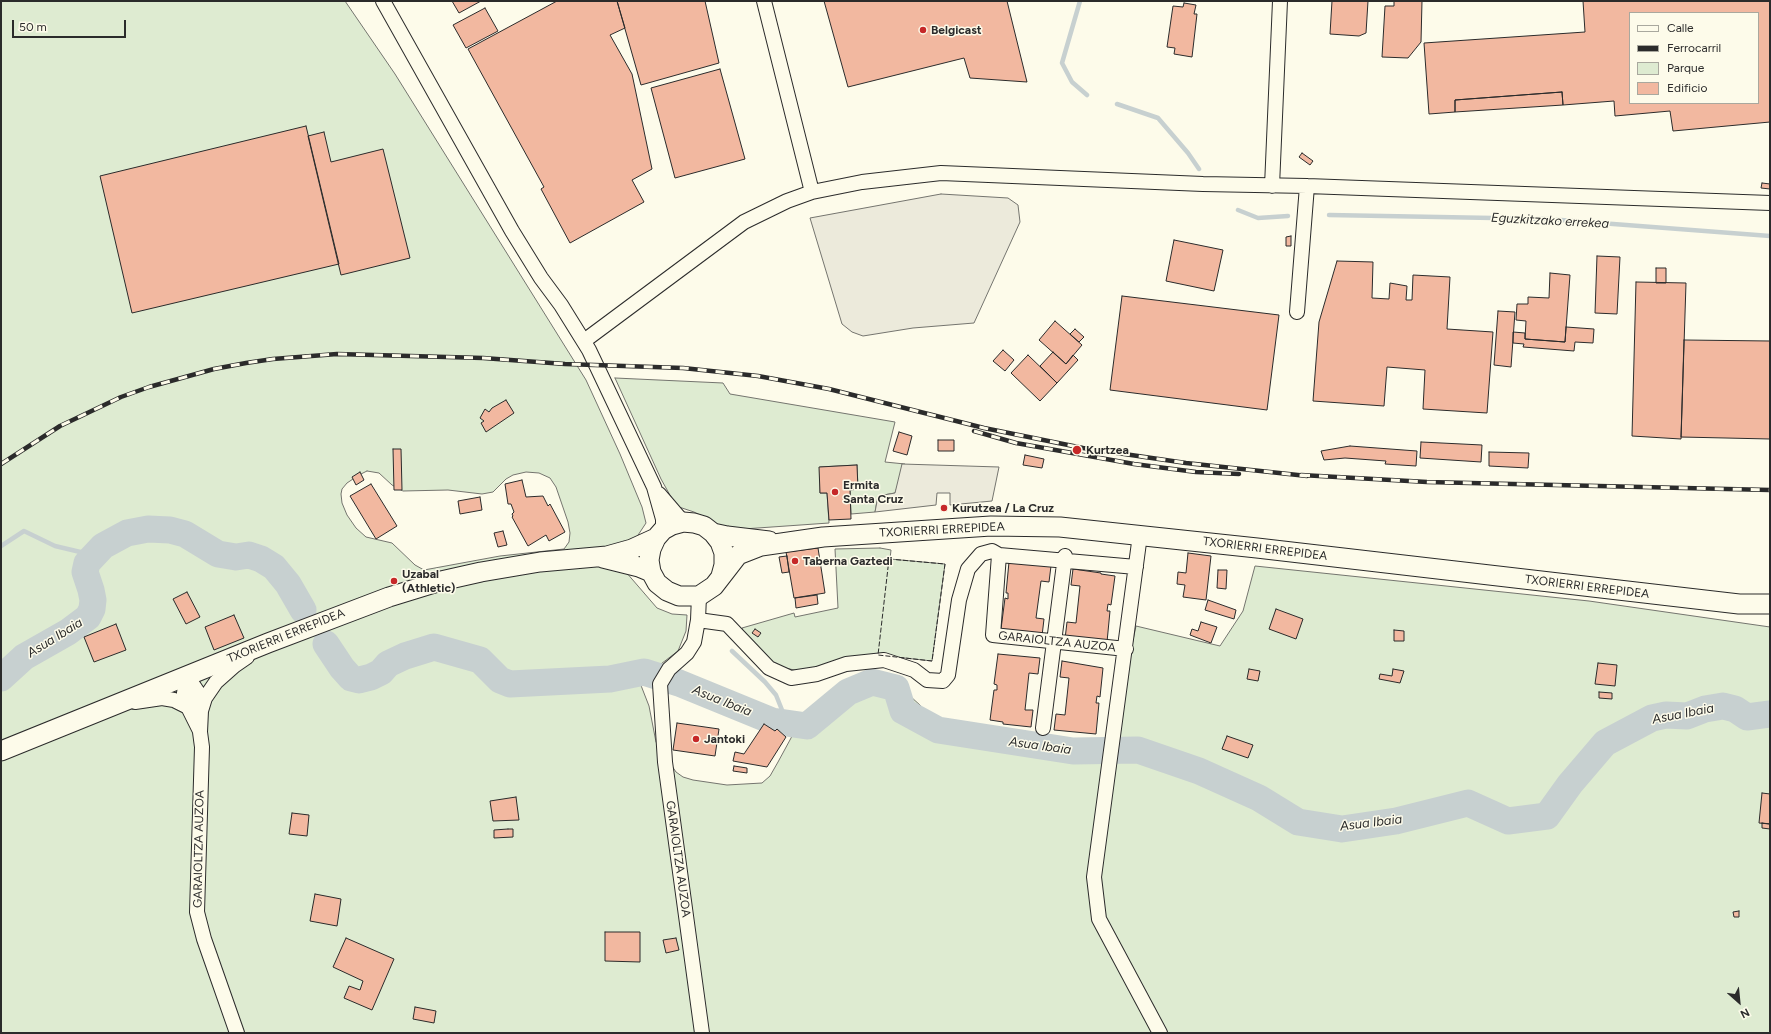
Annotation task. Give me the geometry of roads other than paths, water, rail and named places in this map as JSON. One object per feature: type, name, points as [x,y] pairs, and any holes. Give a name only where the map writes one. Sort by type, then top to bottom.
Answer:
[{"type":"street","points":[[383,1],[512,231],[540,278],[584,341],[654,487],[663,519],[660,534],[651,549],[649,560],[651,572],[657,583],[667,592],[679,596],[699,596],[698,620],[727,624],[769,668],[791,678],[817,674],[846,664],[884,660],[914,670],[927,680],[943,681],[948,676],[959,600],[968,569],[981,554],[992,551],[999,555],[1065,558],[1136,567]]},
{"type":"street","points":[[764,1],[812,192]]},
{"type":"street","points":[[1272,186],[1280,1]]},
{"type":"street","points":[[584,341],[744,222],[787,201],[812,192],[862,182],[941,173],[1770,203]]},
{"type":"street","points":[[1297,312],[1307,186]]},
{"type":"street","points":[[654,487],[672,511],[683,522]]},
{"type":"street","name":"TXORIERRI ERREPIDEA","points":[[1,751],[271,642],[389,597],[440,581],[517,565],[582,557],[607,556],[632,549],[660,534],[672,525],[683,522],[704,526],[713,533],[727,536],[764,541],[790,541]]},
{"type":"street","name":"TXORIERRI ERREPIDEA","points":[[699,596],[714,586],[738,555],[761,546],[790,541],[903,531],[991,526],[1060,527],[1257,548],[1739,604],[1770,610]]},
{"type":"street","points":[[713,533],[720,542],[724,553],[724,565],[721,576]]},
{"type":"street","name":"GARAIOLTZA AUZOA","points":[[1140,536],[1126,649],[1094,877],[1099,919],[1160,1033]]},
{"type":"street","name":"GARAIOLTZA AUZOA","points":[[999,555],[993,635],[1126,649]]},
{"type":"street","name":"TXORIERRI ERREPIDEA","points":[[582,557],[605,558],[651,572]]},
{"type":"street","points":[[1043,728],[1065,558]]},
{"type":"street","name":"TXORIERRI ERREPIDEA","points":[[1739,604],[1770,604]]},
{"type":"street","name":"GARAIOLTZA AUZOA","points":[[698,620],[694,642],[687,653],[670,669],[660,684],[665,762],[702,1033]]},
{"type":"street","points":[[200,732],[202,705],[216,682],[234,666],[271,642]]},
{"type":"street","points":[[187,676],[197,690],[202,705]]},
{"type":"street","points":[[187,676],[184,692],[188,707],[200,732]]},
{"type":"street","points":[[114,706],[162,698],[174,700],[188,707]]},
{"type":"street","name":"GARAIOLTZA AUZOA","points":[[200,732],[202,747],[197,912],[204,939],[237,1033]]},
{"type":"waterway","name":"Eguzkitzako errekea","points":[[1080,1],[1062,63],[1072,82],[1087,95]]},
{"type":"waterway","name":"Eguzkitzako errekea","points":[[1117,104],[1158,118],[1188,153],[1199,169]]},
{"type":"waterway","name":"Eguzkitzako errekea","points":[[1238,210],[1258,218],[1288,216]]},
{"type":"waterway","name":"Eguzkitzako errekea","points":[[1329,215],[1548,219],[1770,236]]},
{"type":"waterway","name":"Asua Ibaia","points":[[1,678],[24,657],[68,632],[88,617],[92,609],[93,600],[85,572],[87,563],[103,546],[127,533],[148,529],[170,530],[185,534],[218,554],[236,557],[249,555],[261,559],[274,567],[288,584],[303,610]]},
{"type":"waterway","points":[[1,546],[24,531],[55,546],[93,555]]},
{"type":"waterway","name":"Asua Ibaia","points":[[326,644],[342,668],[351,678],[359,680],[371,677],[381,672],[388,664],[405,656],[434,647],[480,660],[500,680],[510,684],[610,679],[644,672],[679,683],[772,721],[807,726],[848,692],[872,682],[896,688],[903,711],[938,730],[1073,751],[1138,750],[1199,771],[1259,798],[1298,822],[1342,829],[1396,821],[1468,803],[1508,821],[1547,816],[1570,784],[1605,743],[1652,718],[1666,715],[1687,716],[1705,709],[1723,706],[1735,709],[1747,717],[1770,714]]},
{"type":"waterway","points":[[732,651],[765,682],[776,695],[784,715],[785,723]]},
{"type":"railway","points":[[1,464],[60,426],[121,397],[149,387],[214,369],[246,363],[273,359],[337,354],[483,358],[565,364],[683,368],[758,376],[829,389],[984,428],[1083,448],[1186,463],[1307,476]]},
{"type":"railway","points":[[974,431],[1016,443],[1134,464],[1196,472],[1239,474]]},
{"type":"railway","points":[[1301,475],[1427,482],[1770,490]]},
{"type":"place","name":"Belgicast","points":[[923,30]]},
{"type":"place","name":"Kurtzea","points":[[1077,450]]},
{"type":"place","name":"Ermita Santa Cruz","points":[[835,492]]},
{"type":"place","name":"Kurutzea / La Cruz","points":[[944,508]]},
{"type":"place","name":"Taberna Gaztedi","points":[[795,561]]},
{"type":"place","name":"Uzabal (Athletic)","points":[[394,581]]},
{"type":"place","name":"Jantoki","points":[[696,739]]}]
